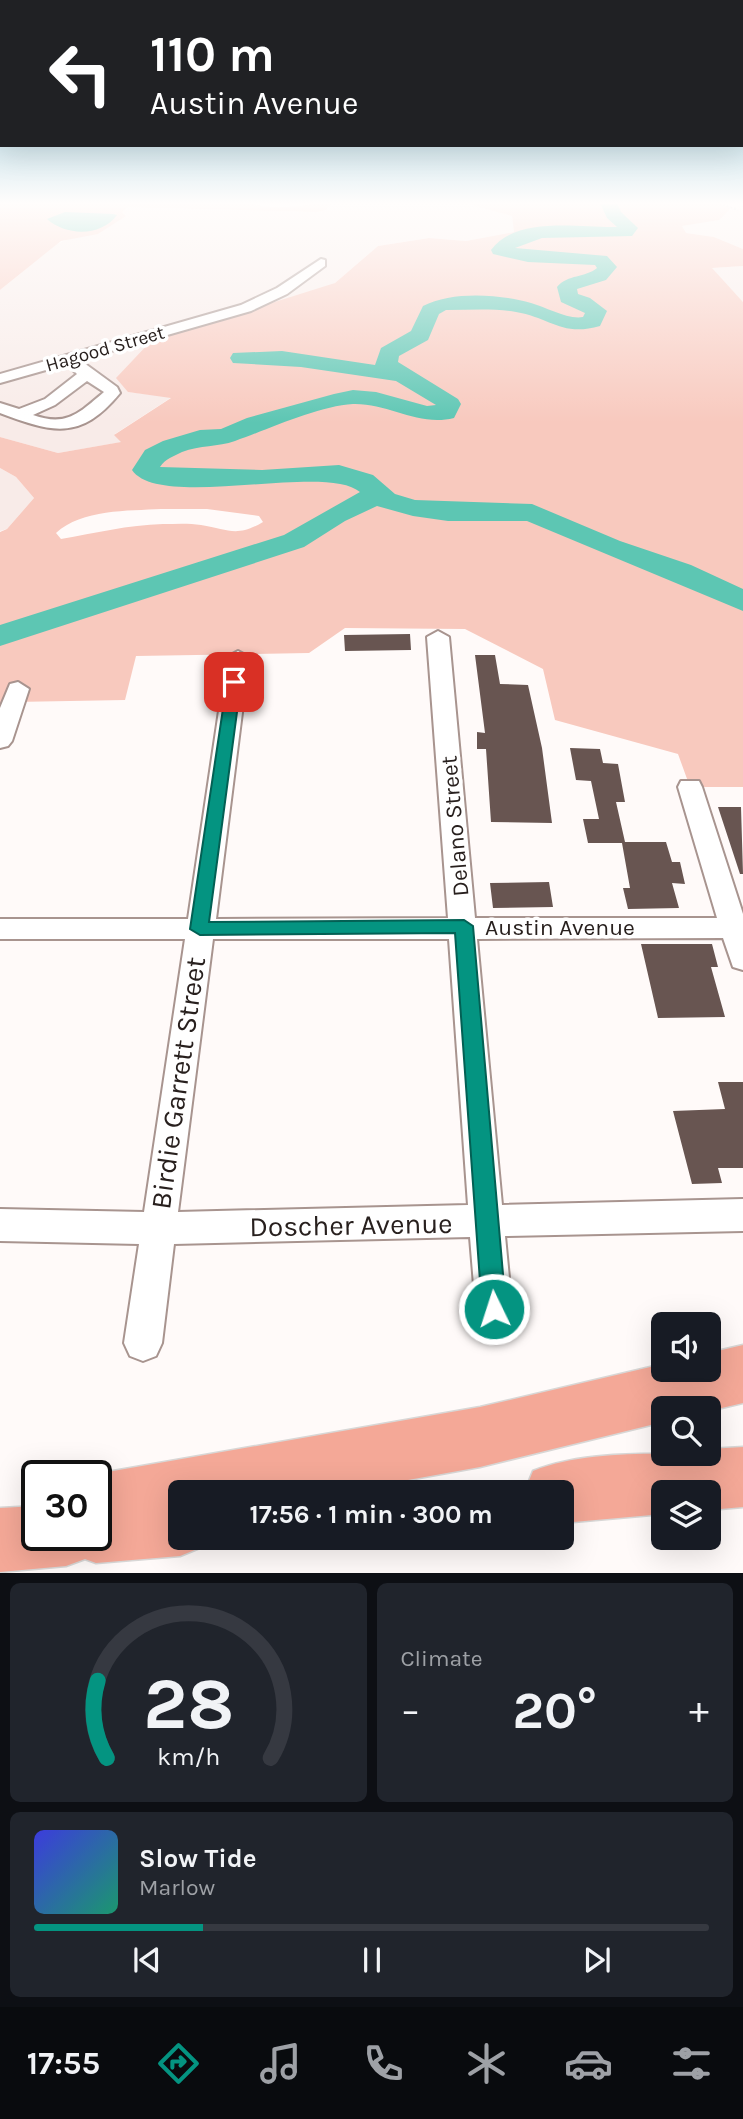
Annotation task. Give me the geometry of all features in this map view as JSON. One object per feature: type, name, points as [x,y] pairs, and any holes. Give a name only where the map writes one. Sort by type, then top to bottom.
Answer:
[{"type":"highway","points":[[112,1502],[480,1437],[743,1374]]},
{"type":"highway","points":[[574,1491],[743,1477]]},
{"type":"highway","points":[[0,1521],[21,1518]]},
{"type":"highway","points":[[112,1531],[168,1526]]},
{"type":"highway","points":[[0,1541],[21,1539]]},
{"type":"street","name":"Hagood Street","points":[[0,379],[246,307],[282,291],[302,276]]},
{"type":"street","points":[[0,408],[55,426],[79,421],[112,393],[107,386],[86,374],[70,359]]},
{"type":"street","points":[[19,415],[50,402],[86,374]]},
{"type":"street","name":"Delano Street","points":[[438,637],[494,1309]]},
{"type":"street","name":"Birdie Garrett Street","points":[[143,1343],[238,657]]},
{"type":"street","points":[[0,741],[18,689]]},
{"type":"street","points":[[690,787],[738,928],[743,959]]},
{"type":"street","name":"Austin Avenue","points":[[0,929],[464,926],[738,928]]},
{"type":"street","name":"Doscher Avenue","points":[[0,1225],[158,1228],[488,1223],[743,1215]]},
{"type":"shaded area","points":[[0,276],[17,276],[0,290]]},
{"type":"shaded area","points":[[17,276],[343,276],[335,283],[128,392],[172,397],[115,434],[122,442],[58,453],[0,437],[0,290]]},
{"type":"shaded area","points":[[343,276],[720,276],[743,302],[743,787],[690,787],[678,754],[555,720],[543,669],[465,629],[345,628],[309,653],[136,656],[125,700],[14,702],[0,741],[0,532],[7,529],[34,498],[16,477],[0,468],[0,437],[58,453],[121,442],[114,435],[171,398],[128,392],[116,378],[151,341],[335,283]],"holes":[[[207,509],[259,516],[263,522],[239,531],[196,524],[177,524],[137,526],[61,539],[56,533],[79,519],[120,511]]]},
{"type":"shaded area","points":[[719,276],[743,276],[743,302]]},
{"type":"shaded area","points":[[0,468],[16,477],[34,498],[7,529],[0,531]]},
{"type":"building","points":[[410,634],[411,650],[345,651],[344,635]]},
{"type":"building","points":[[475,655],[495,655],[500,684],[528,685],[542,748],[552,823],[491,822],[486,749],[477,749],[477,732],[485,733]]},
{"type":"building","points":[[570,748],[600,749],[603,763],[618,764],[625,802],[616,802],[625,842],[666,842],[672,862],[680,862],[685,884],[672,883],[679,908],[628,909],[623,888],[630,888],[622,843],[588,843],[583,819],[599,819],[591,781],[576,780]]},
{"type":"building","points":[[718,807],[741,807],[743,874],[740,874]]},
{"type":"building","points":[[549,882],[553,907],[493,908],[490,883]]},
{"type":"building","points":[[641,944],[712,944],[718,967],[711,967],[725,1017],[658,1018]]},
{"type":"building","points":[[718,1082],[743,1082],[743,1168],[718,1168],[722,1183],[692,1184],[673,1111],[725,1109]]},
{"type":"waterway","points":[[376,492],[363,481],[339,473],[262,478],[185,478],[156,475],[145,470],[154,456],[172,447],[200,438],[225,436],[256,423],[353,397],[376,399],[426,414],[445,413],[449,404],[442,398],[386,364],[389,353],[420,335],[430,310],[442,304],[494,303],[523,307],[578,325],[592,321],[596,311],[583,302],[568,298],[567,287],[577,281],[598,276]]},
{"type":"waterway","points":[[241,358],[282,358],[398,374]]},
{"type":"waterway","points":[[0,636],[294,541],[335,515],[366,501],[376,492]]},
{"type":"waterway","points":[[376,492],[385,500],[413,508],[448,512],[532,513],[609,547],[680,571],[743,601]]},
{"type":"waterway","points":[[730,599],[743,606]]},
{"type":"route","points":[[234,682],[200,929],[464,926],[494,1309]]}]
